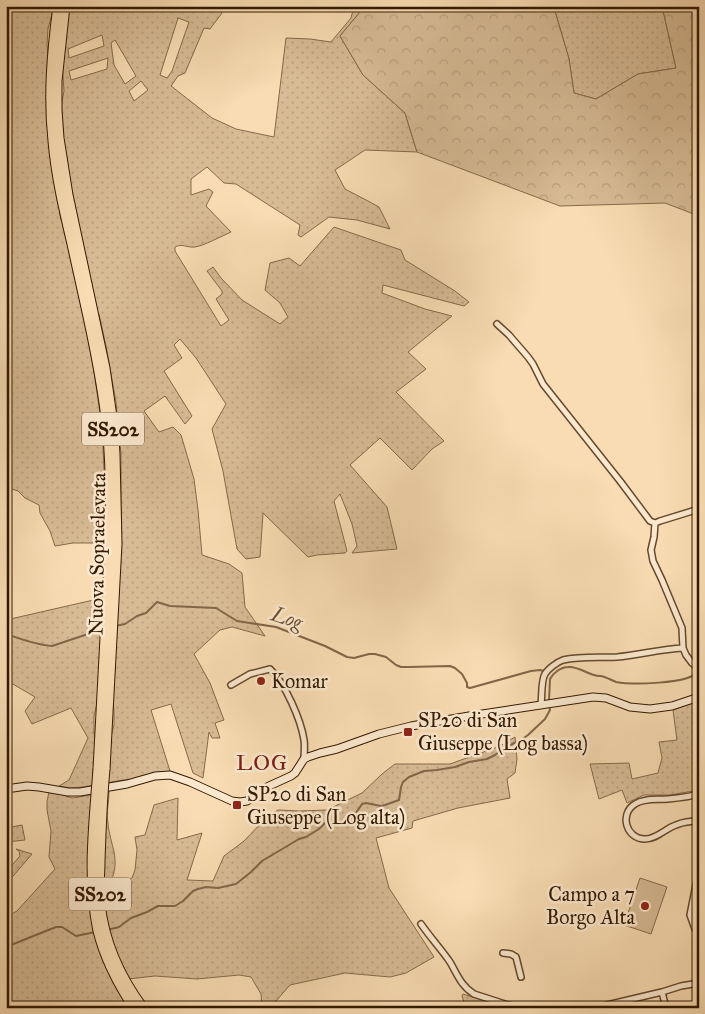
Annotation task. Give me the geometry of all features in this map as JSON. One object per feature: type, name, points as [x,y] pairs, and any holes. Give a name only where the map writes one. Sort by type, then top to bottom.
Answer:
[{"type":"highway","name":"Nuova Sopraelevata","points":[[58,6],[52,65],[51,118],[55,161],[105,368],[113,424],[116,470],[108,667],[93,860],[94,904],[98,932],[106,956],[119,984],[134,1008]]},
{"type":"highway","name":"Nuova Sopraelevata","points":[[65,6],[58,66],[57,117],[69,218]]},
{"type":"highway","name":"Nuova Sopraelevata","points":[[101,769],[100,902],[105,931],[116,962],[130,990],[143,1008]]},
{"type":"street","points":[[497,324],[528,357],[543,384],[650,521],[655,524]]},
{"type":"street","points":[[655,524],[699,509]]},
{"type":"street","points":[[655,524],[651,550],[652,556],[682,628],[683,648],[692,664],[699,669]]},
{"type":"street","points":[[541,705],[542,680],[549,669],[561,660],[589,657],[619,657],[683,648]]},
{"type":"street","points":[[6,789],[27,786],[80,792],[127,784],[155,776],[170,775],[232,801],[246,801],[276,781],[295,773],[304,759],[304,738],[297,716],[284,687],[270,669],[250,674],[231,685]]},
{"type":"street","points":[[304,759],[320,753],[337,750],[379,734],[411,726],[541,705],[593,697],[606,698],[630,707],[650,709],[672,706],[699,697]]},
{"type":"street","points":[[699,794],[641,801],[629,809],[626,815],[626,823],[633,835],[645,840],[654,838],[675,825],[699,821]]},
{"type":"street","points":[[699,869],[690,915],[695,929],[699,932]]},
{"type":"street","points":[[421,924],[464,986],[474,994],[508,1006],[521,1008]]},
{"type":"street","points":[[503,953],[516,957],[521,977]]},
{"type":"street","points":[[594,1008],[699,983]]},
{"type":"street","points":[[662,992],[666,1008]]},
{"type":"green space","points":[[6,6],[54,6],[48,29],[47,44],[47,124],[61,220],[76,217],[64,146],[61,106],[64,91],[62,62],[69,6],[218,6],[222,13],[210,29],[204,28],[185,73],[178,76],[171,86],[212,118],[236,129],[274,137],[286,38],[331,42],[351,18],[354,6],[365,6],[340,36],[363,75],[405,113],[417,152],[365,150],[335,170],[345,189],[379,207],[390,229],[357,220],[329,217],[301,237],[298,235],[300,225],[236,184],[224,183],[207,167],[191,179],[191,195],[209,189],[213,192],[206,206],[231,232],[198,246],[175,247],[175,251],[221,326],[229,320],[216,299],[222,294],[222,291],[207,271],[213,267],[242,300],[280,324],[288,317],[280,303],[265,290],[270,263],[289,258],[300,266],[334,227],[401,250],[405,260],[455,291],[469,302],[464,306],[383,285],[382,293],[425,309],[452,316],[408,352],[426,369],[396,392],[444,441],[432,449],[412,470],[380,438],[350,465],[387,507],[397,549],[352,553],[357,546],[352,524],[340,494],[334,501],[347,551],[345,553],[308,557],[263,513],[260,557],[246,559],[237,549],[223,471],[212,429],[226,404],[196,358],[180,339],[174,345],[182,358],[164,371],[192,416],[185,424],[165,396],[144,411],[159,432],[173,427],[181,435],[194,479],[202,555],[229,564],[242,573],[245,607],[265,636],[232,627],[220,630],[194,654],[210,683],[224,720],[215,723],[220,738],[212,738],[209,732],[203,778],[193,773],[171,704],[151,710],[170,771],[149,779],[123,780],[83,787],[70,788],[59,786],[69,780],[88,738],[71,708],[32,724],[25,711],[35,697],[6,680],[6,620],[89,601],[111,598],[98,543],[73,543],[55,546],[50,531],[40,513],[39,505],[25,498],[18,491],[6,487]],"holes":[[[178,18],[189,22],[172,71],[167,78],[160,75]],[[102,35],[104,46],[69,58],[68,49]],[[115,40],[136,76],[125,84],[114,65],[111,43]],[[108,58],[107,69],[71,80],[69,71]],[[141,81],[148,90],[134,101],[129,91]],[[99,314],[116,402],[121,454],[121,544],[106,515],[103,447],[93,365],[84,318]],[[99,667],[115,668],[114,725],[110,739],[110,770],[98,769],[94,716],[98,699]]]},
{"type":"green space","points":[[365,6],[545,6],[555,11],[569,59],[574,93],[596,99],[638,74],[676,68],[662,6],[699,6],[699,216],[665,203],[560,206],[417,152],[405,113],[363,75],[340,36]]},
{"type":"green space","points":[[545,6],[662,6],[676,68],[638,74],[596,99],[574,93],[569,59],[555,11]]},
{"type":"green space","points":[[699,700],[699,790],[670,795],[644,795],[627,803],[622,790],[599,799],[590,764],[629,763],[632,779],[658,773],[662,758],[659,742],[677,740],[673,710]]},
{"type":"green space","points":[[515,737],[517,759],[515,773],[507,779],[510,798],[458,808],[413,821],[412,828],[376,838],[389,888],[434,957],[406,973],[390,977],[345,973],[290,985],[276,1001],[276,1008],[262,1008],[261,994],[251,977],[239,975],[197,979],[155,976],[128,979],[147,1007],[164,1003],[187,1008],[6,1008],[6,917],[17,911],[55,869],[49,857],[51,831],[47,801],[49,792],[72,798],[109,792],[107,819],[115,859],[114,873],[111,881],[120,884],[132,878],[135,870],[137,850],[135,837],[145,835],[154,805],[178,798],[177,840],[202,833],[187,880],[213,881],[224,856],[244,841],[266,818],[278,810],[327,810],[362,793],[395,764],[450,764],[500,746]]},
{"type":"green space","points":[[22,825],[25,840],[6,842],[6,828]]},
{"type":"green space","points":[[16,849],[32,854],[8,882],[10,888],[6,891],[6,872],[20,856],[19,851]]},
{"type":"green space","name":"Campo a 7 Borgo Alta","points":[[640,878],[667,887],[651,934],[624,925]]},
{"type":"green space","points":[[463,994],[505,1007],[505,1008],[466,1008]]},
{"type":"waterway","name":"Log","points":[[115,626],[125,624],[137,616],[146,613],[157,602],[170,606],[216,608],[237,621],[276,627],[325,646],[347,657],[354,658],[375,654],[386,657],[401,667],[450,666],[462,674],[467,687],[470,688],[531,671],[544,671]]},
{"type":"waterway","name":"Log","points":[[6,634],[34,643],[52,646],[103,629]]},
{"type":"waterway","points":[[699,649],[699,662]]},
{"type":"waterway","points":[[549,701],[550,679],[565,667],[575,668],[616,682],[634,683],[672,681],[692,676],[698,672]]},
{"type":"waterway","points":[[107,930],[119,927],[131,918],[158,906],[175,906],[198,889],[206,887],[218,888],[236,884],[262,861],[299,839],[306,837],[326,822],[343,825],[354,816],[362,804],[381,806],[399,800],[403,782],[409,777],[424,771],[455,767],[487,759],[495,755],[528,735],[545,719],[550,710],[549,706]]},
{"type":"waterway","points":[[6,947],[56,927],[62,927],[76,936],[95,932]]},
{"type":"place","name":"Komar","points":[[261,681]]},
{"type":"place","name":"SP20 di San Giuseppe (Log bassa)","points":[[408,732]]},
{"type":"place","name":"SP20 di San Giuseppe (Log alta)","points":[[237,805]]},
{"type":"place","name":"Campo a 7 Borgo Alta","points":[[645,906]]},
{"type":"district","name":"LOG","points":[[262,762]]}]
